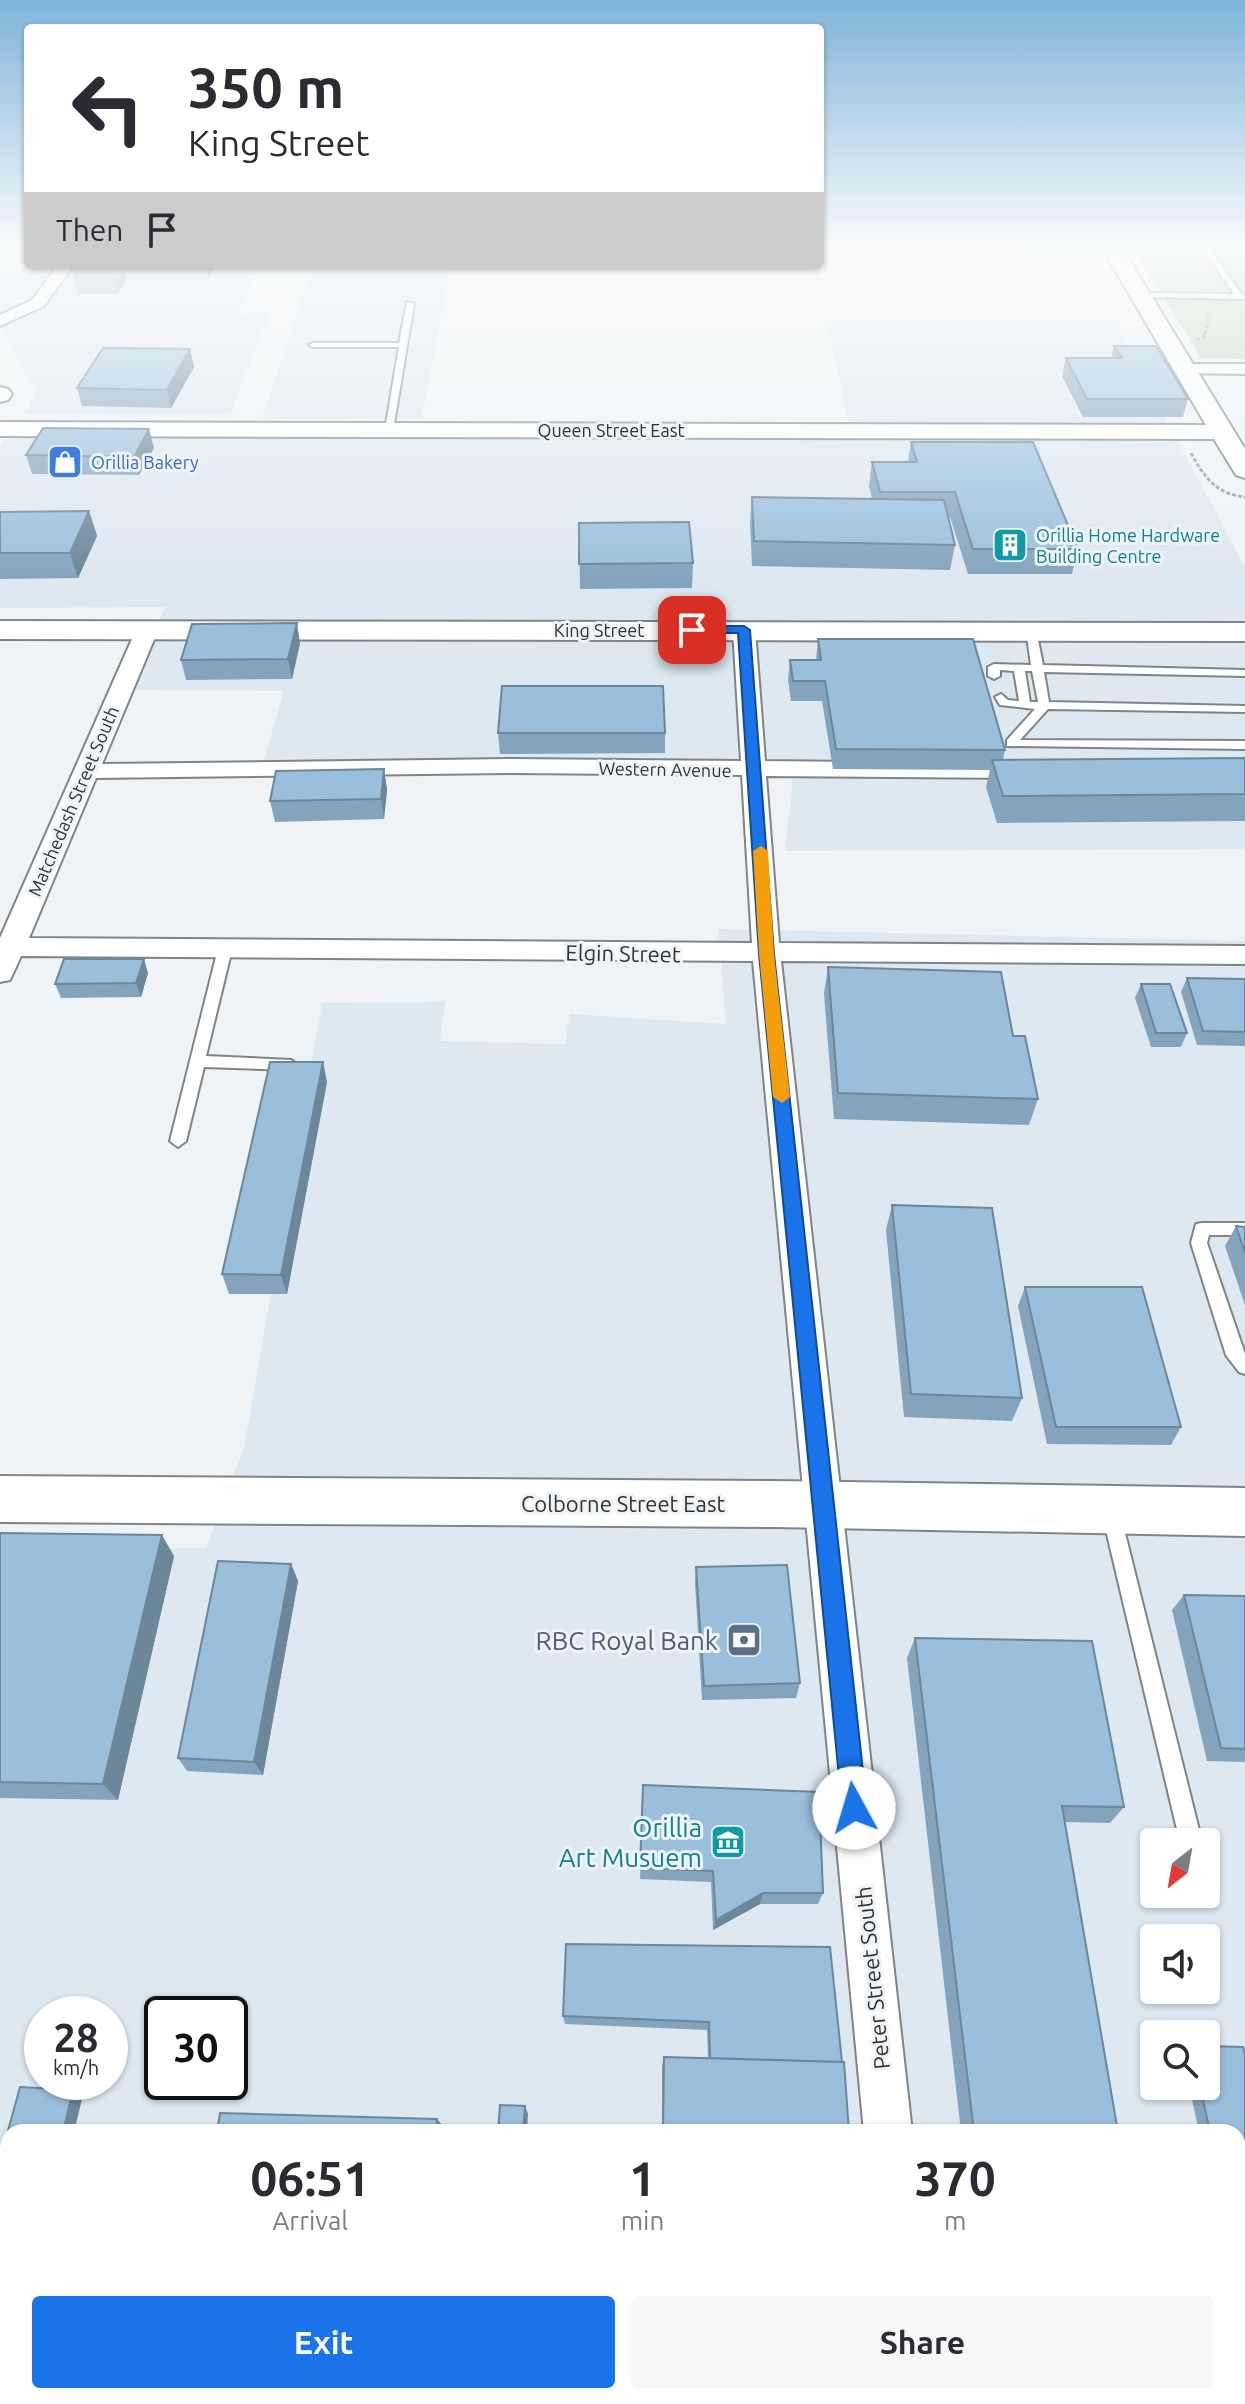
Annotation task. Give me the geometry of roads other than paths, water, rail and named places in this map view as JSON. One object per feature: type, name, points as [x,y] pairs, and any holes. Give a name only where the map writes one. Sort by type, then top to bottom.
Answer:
[{"type":"street","points":[[1176,355],[1245,470]]},
{"type":"street","points":[[1184,369],[1245,369]]},
{"type":"street","name":"Queen Street East","points":[[0,429],[1222,432]]},
{"type":"street","name":"King Street","points":[[0,630],[1245,632]]},
{"type":"street","name":"Matchedash Street South","points":[[0,973],[5,947],[147,630]]},
{"type":"street","name":"Peter Street South","points":[[744,630],[756,771],[766,954],[887,2124]]},
{"type":"street","name":"Western Avenue","points":[[85,771],[513,766],[756,771],[1060,771]]},
{"type":"street","name":"Elgin Street","points":[[5,947],[1245,955]]},
{"type":"street","name":"Colborne Street East","points":[[0,1499],[825,1505],[1245,1512]]},
{"type":"lane","points":[[389,430],[401,355]]},
{"type":"lane","points":[[1014,771],[1011,743],[1044,706],[1031,630]]},
{"type":"lane","points":[[994,676],[994,667],[1245,673]]},
{"type":"lane","points":[[1019,668],[1025,705]]},
{"type":"lane","points":[[1001,697],[1004,703],[1044,706],[1245,709]]},
{"type":"lane","points":[[1011,743],[1245,745]]},
{"type":"lane","points":[[178,1141],[225,949]]},
{"type":"lane","points":[[198,1061],[300,1065]]},
{"type":"lane","points":[[1245,1229],[1202,1229],[1199,1238],[1235,1355],[1245,1367]]},
{"type":"lane","points":[[1111,1511],[1188,1828]]},
{"type":"place","name":"Orillia Bakery","points":[[65,462]]},
{"type":"place","name":"Orillia Home Hardware Building Centre","points":[[1010,545]]},
{"type":"place","name":"RBC Royal Bank","points":[[744,1640]]},
{"type":"place","name":"Orillia Art Musuem","points":[[728,1842]]}]
